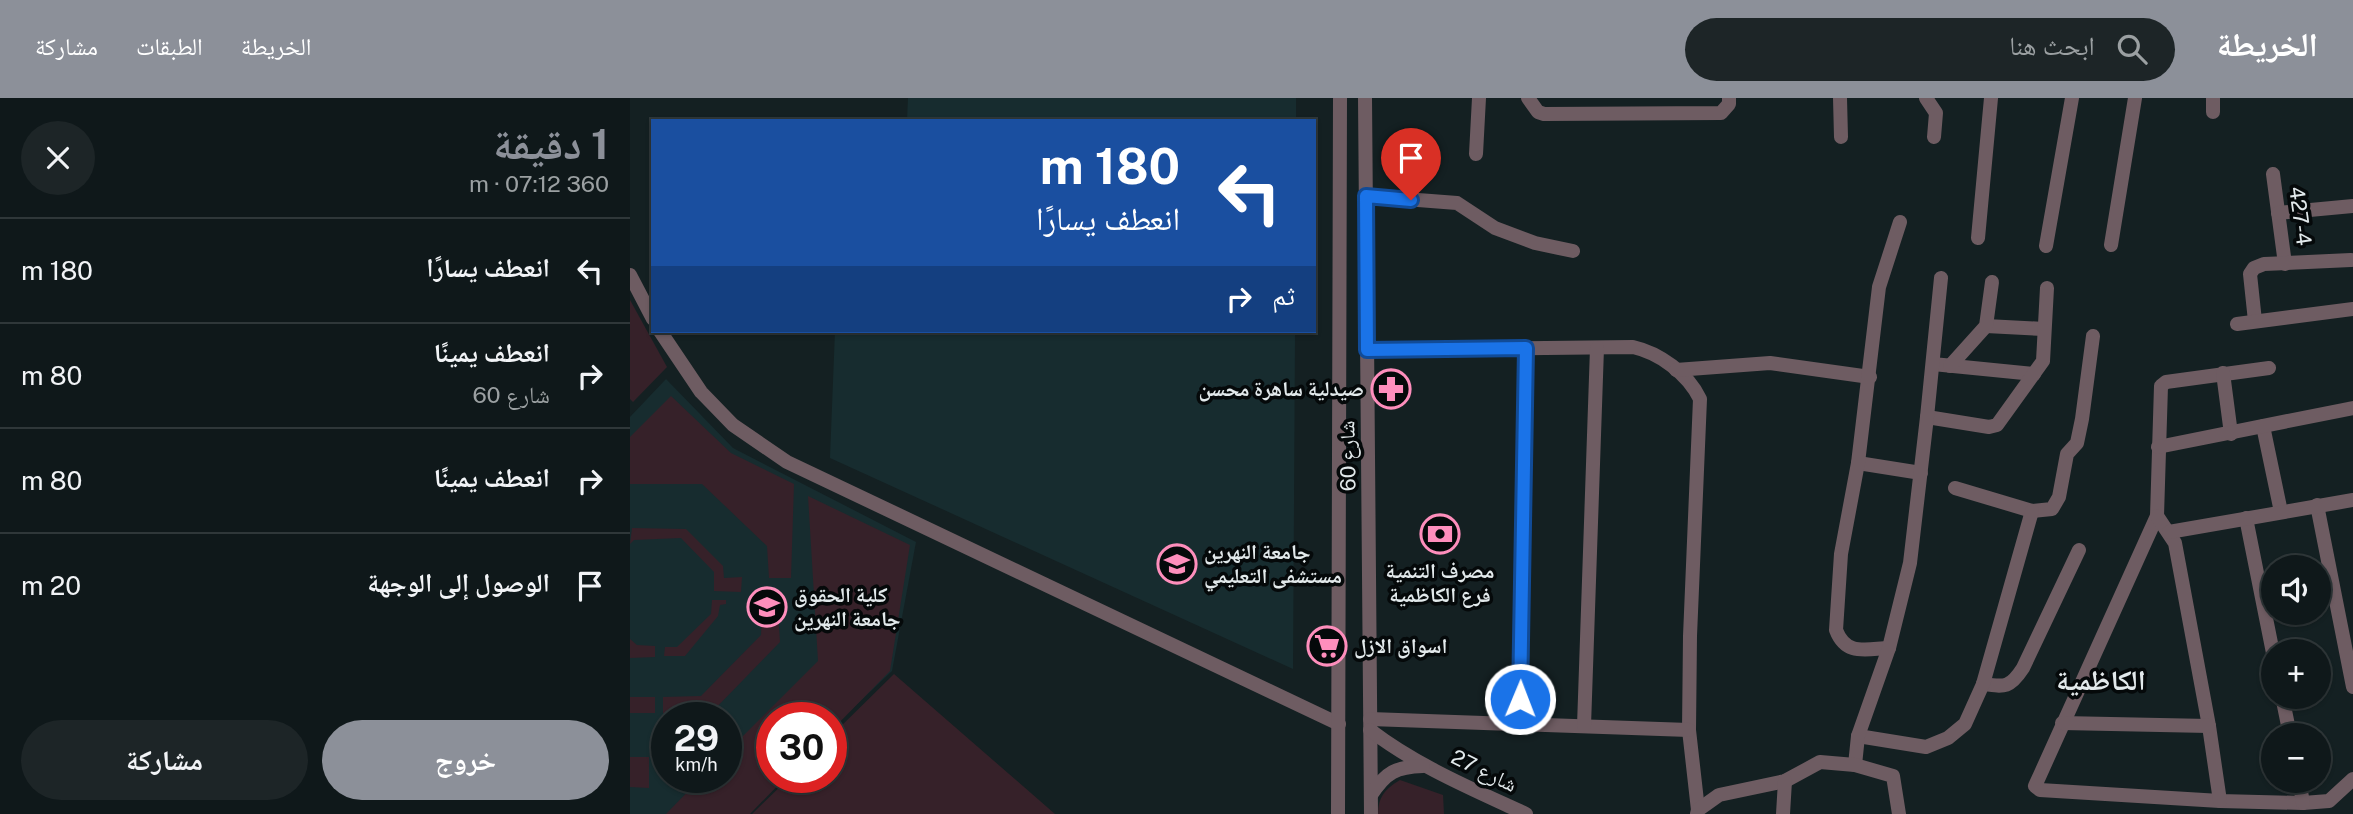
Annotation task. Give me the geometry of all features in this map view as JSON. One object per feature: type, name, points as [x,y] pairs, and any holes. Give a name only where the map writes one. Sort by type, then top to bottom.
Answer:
[{"type":"street","name":"شارع 60","points":[[1338,814],[1340,98]]},
{"type":"street","name":"شارع 60","points":[[1365,98],[1371,814]]},
{"type":"street","points":[[1476,153],[1479,98]]},
{"type":"street","points":[[1528,98],[1538,112],[1544,114],[1721,113],[1729,104],[1728,98]]},
{"type":"street","points":[[1840,98],[1841,137]]},
{"type":"street","points":[[1926,98],[1936,113],[1934,137]]},
{"type":"street","points":[[1978,238],[1991,98]]},
{"type":"street","points":[[2046,246],[2072,98]]},
{"type":"street","points":[[2110,245],[2135,98]]},
{"type":"street","name":"427-4","points":[[2273,174],[2285,264]]},
{"type":"street","points":[[1366,196],[1457,203],[1495,228],[1535,243],[1573,251]]},
{"type":"street","points":[[2278,213],[2353,206]]},
{"type":"street","points":[[1889,648],[1853,650],[1840,641],[1836,630],[1841,554],[1858,463],[1879,287],[1900,222]]},
{"type":"street","points":[[2255,321],[2250,274],[2254,268],[2264,264],[2351,260]]},
{"type":"street","points":[[630,275],[651,315]]},
{"type":"street","points":[[1855,765],[1858,736],[1889,648],[1910,563],[1941,278]]},
{"type":"street","points":[[1950,366],[1986,326],[1992,282]]},
{"type":"street","points":[[1927,417],[1989,427],[1997,425],[2043,361],[2047,288]]},
{"type":"street","points":[[2237,324],[2353,309]]},
{"type":"street","points":[[1986,326],[2044,329]]},
{"type":"street","points":[[661,333],[701,393],[733,425],[788,462],[1339,724]]},
{"type":"street","points":[[1955,488],[2032,511],[2052,509],[2059,497],[2067,454],[2077,443],[2093,336]]},
{"type":"street","points":[[1367,350],[1633,347],[1646,350],[1690,383],[1700,399],[1690,636],[1689,730],[1698,812]]},
{"type":"street","points":[[1519,723],[1526,348]]},
{"type":"street","points":[[1584,726],[1597,348]]},
{"type":"street","points":[[1676,370],[1770,363],[1870,377]]},
{"type":"street","points":[[1933,364],[2034,374]]},
{"type":"street","points":[[2269,368],[2165,382],[2161,386],[2157,516],[2035,786],[2040,790],[2220,801],[2303,803],[2329,801],[2353,779]]},
{"type":"street","points":[[2222,373],[2231,434]]},
{"type":"street","points":[[2158,447],[2353,408]]},
{"type":"street","points":[[2263,425],[2281,512]]},
{"type":"street","points":[[1858,463],[1921,473]]},
{"type":"street","points":[[2169,532],[2353,500]]},
{"type":"street","points":[[2318,505],[2353,687]]},
{"type":"street","points":[[1858,736],[1926,747],[1948,738],[1965,724],[1983,684],[2032,511]]},
{"type":"street","points":[[2157,516],[2175,543],[2220,801]]},
{"type":"street","points":[[2246,518],[2270,639]]},
{"type":"street","points":[[1983,684],[2001,687],[2015,680],[2079,550]]},
{"type":"street","points":[[1370,725],[1519,723],[1689,730]]},
{"type":"street","points":[[2062,723],[2209,726]]},
{"type":"street","name":"شارع 27","points":[[1370,725],[1394,748],[1424,766],[1525,814]]},
{"type":"street","points":[[1698,812],[1719,795],[1784,781],[1820,762],[1855,765],[1893,776],[1899,814]]},
{"type":"street","name":"شارع 27","points":[[1371,795],[1380,780],[1394,771],[1406,766],[1424,766]]},
{"type":"street","points":[[1783,814],[1784,781]]},
{"type":"street","points":[[2301,793],[2303,803]]},
{"type":"shaded area","points":[[908,98],[1296,98],[1296,119],[907,119]]},
{"type":"shaded area","points":[[630,300],[667,367],[633,402],[630,399]]},
{"type":"shaded area","name":"جامعة النهرين مستشفى التعليمي","points":[[835,333],[1295,333],[1293,669],[830,458]]},
{"type":"shaded area","name":"كلية الحقوق جامعة النهرين","points":[[666,379],[733,448],[916,542],[892,671],[847,714],[847,702],[756,702],[756,793],[759,793],[743,814],[630,814],[630,417]]},
{"type":"shaded area","points":[[671,396],[731,453],[794,484],[791,578],[769,578],[767,546],[702,484],[630,484],[630,437]]},
{"type":"shaded area","points":[[808,496],[910,545],[890,671],[847,715],[847,702],[777,702],[818,661]]},
{"type":"shaded area","points":[[632,528],[686,529],[723,566],[724,578],[742,577],[741,592],[714,591],[714,572],[681,538],[634,540],[630,544]]},
{"type":"shaded area","points":[[712,600],[726,600],[726,604],[720,605],[718,616],[685,656],[664,656],[665,647],[677,647],[711,614]]},
{"type":"shaded area","points":[[762,612],[778,612],[780,642],[722,702],[663,702],[663,697],[701,696],[761,635]]},
{"type":"shaded area","points":[[630,639],[637,645],[655,646],[655,657],[630,658]]},
{"type":"shaded area","points":[[894,674],[1055,814],[752,814],[774,793],[847,793],[847,720]]},
{"type":"shaded area","points":[[630,697],[655,697],[655,702],[651,702],[651,713],[630,713]]},
{"type":"shaded area","points":[[756,723],[756,793],[770,793],[750,814],[666,814],[686,793],[742,793],[742,737]]},
{"type":"shaded area","points":[[630,757],[649,757],[649,788],[630,787]]},
{"type":"shaded area","points":[[1400,780],[1443,795],[1444,814],[1378,814],[1383,794]]},
{"type":"place","name":"صيدلية ساهرة محسن","points":[[1391,389]]},
{"type":"place","name":"مصرف التنمية فرع الكاظمية","points":[[1440,534]]},
{"type":"place","name":"جامعة النهرين مستشفى التعليمي","points":[[1177,564]]},
{"type":"place","name":"كلية الحقوق جامعة النهرين","points":[[767,607]]},
{"type":"place","name":"اسواق الازل","points":[[1327,646]]},
{"type":"district","name":"الكاظمية","points":[[2101,680]]},
{"type":"route","points":[[1411,200],[1366,196],[1367,350],[1526,348],[1520,699]]}]
